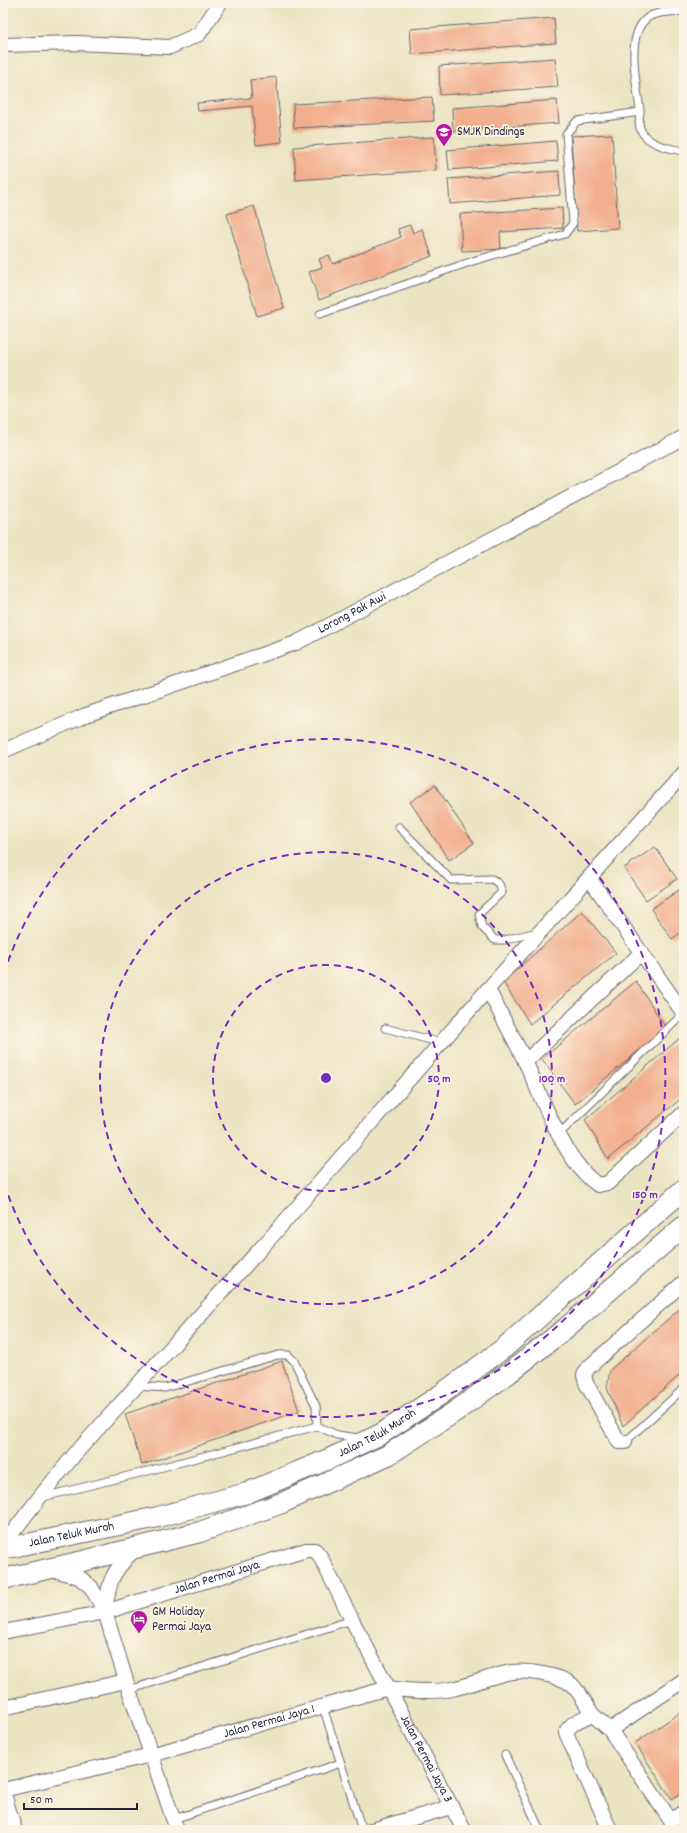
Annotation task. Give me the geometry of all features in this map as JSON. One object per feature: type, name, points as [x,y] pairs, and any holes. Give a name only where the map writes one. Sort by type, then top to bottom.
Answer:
[{"type":"main road","name":"Jalan Teluk Muroh","points":[[3,1549],[158,1517],[246,1493],[331,1458],[381,1434],[440,1395],[504,1348],[684,1189]]},
{"type":"main road","name":"Jalan Teluk Muroh","points":[[3,1579],[200,1532],[282,1503],[388,1455],[453,1413],[566,1328],[684,1226]]},
{"type":"street","points":[[3,45],[76,43],[170,47],[199,34],[220,3]]},
{"type":"street","name":"Lorong Pak Awi","points":[[3,751],[86,715],[296,643],[684,437]]},
{"type":"street","points":[[3,1545],[39,1498],[136,1386],[442,1043],[488,989],[590,879],[684,773]]},
{"type":"street","points":[[590,879],[684,1013]]},
{"type":"street","points":[[525,1062],[641,953]]},
{"type":"street","points":[[488,989],[525,1062],[558,1135],[588,1178],[598,1185],[608,1182],[684,1113]]},
{"type":"street","points":[[625,1442],[619,1442],[586,1383],[584,1375],[588,1368],[684,1282]]},
{"type":"street","points":[[105,1612],[109,1585],[119,1565],[136,1548]]},
{"type":"street","name":"Jalan Permai Jaya","points":[[3,1632],[105,1612],[306,1550]]},
{"type":"street","name":"Jalan Permai Jaya 3","points":[[306,1550],[315,1550],[320,1556],[352,1620],[464,1830]]},
{"type":"street","points":[[48,1568],[79,1578],[91,1587],[105,1612],[175,1824]]},
{"type":"street","points":[[388,1688],[412,1692],[452,1689],[512,1672],[542,1674],[564,1680],[571,1684],[580,1694],[592,1714],[610,1730],[674,1825],[684,1812]]},
{"type":"street","points":[[610,1730],[684,1680]]},
{"type":"street","points":[[3,1708],[128,1685]]},
{"type":"street","name":"Jalan Permai Jaya 1","points":[[3,1791],[151,1755],[388,1688]]},
{"type":"street","points":[[592,1714],[572,1725],[567,1729],[566,1733],[610,1830]]},
{"type":"street","points":[[3,1791],[15,1830]]},
{"type":"street","points":[[372,1830],[451,1807]]},
{"type":"lane","points":[[684,11],[655,14],[646,18],[639,27],[635,39],[634,60],[640,112],[640,128],[646,136],[658,145],[684,151]]},
{"type":"lane","points":[[320,314],[473,261],[565,234],[573,223],[566,134],[577,121],[640,112]]},
{"type":"lane","points":[[399,827],[451,880],[492,879],[499,884],[502,892],[479,914],[482,927],[495,940],[505,940],[541,931]]},
{"type":"lane","points":[[558,1135],[684,1013]]},
{"type":"lane","points":[[385,1028],[442,1043]]},
{"type":"lane","points":[[136,1386],[165,1388],[278,1355],[288,1355],[294,1360],[316,1406],[317,1426]]},
{"type":"lane","points":[[625,1442],[684,1388]]},
{"type":"lane","points":[[39,1498],[317,1426],[337,1436],[348,1438],[363,1438],[381,1434]]},
{"type":"lane","points":[[128,1685],[352,1620]]},
{"type":"lane","points":[[323,1707],[362,1830]]},
{"type":"lane","points":[[505,1755],[540,1830]]},
{"type":"lane","points":[[175,1824],[341,1763]]},
{"type":"building","points":[[554,18],[556,43],[412,54],[410,29]]},
{"type":"building","points":[[555,58],[558,87],[440,95],[439,66]]},
{"type":"building","points":[[276,77],[282,142],[256,145],[252,106],[198,111],[197,103],[252,98],[250,80]]},
{"type":"building","points":[[432,97],[434,121],[294,128],[293,104]]},
{"type":"building","points":[[557,100],[559,123],[453,131],[452,108]]},
{"type":"building","points":[[612,134],[618,228],[577,231],[571,136]]},
{"type":"building","points":[[434,137],[436,170],[296,180],[294,147]]},
{"type":"building","points":[[556,141],[558,161],[449,170],[447,150]]},
{"type":"building","points":[[559,171],[560,195],[450,204],[448,179]]},
{"type":"building","points":[[254,206],[284,308],[257,316],[227,214]]},
{"type":"building","points":[[562,208],[563,228],[500,232],[501,249],[462,251],[460,214]]},
{"type":"building","points":[[410,225],[413,233],[422,229],[432,256],[319,300],[309,272],[322,267],[319,259],[329,255],[333,264],[401,237],[398,229]]},
{"type":"building","points":[[435,785],[474,843],[449,860],[410,802]]},
{"type":"building","points":[[655,847],[677,879],[646,900],[624,868]]},
{"type":"building","points":[[682,888],[684,891],[684,930],[672,939],[651,909]]},
{"type":"building","points":[[582,911],[616,953],[530,1024],[503,982]]},
{"type":"building","points":[[636,981],[666,1028],[575,1104],[542,1059]]},
{"type":"building","points":[[681,1037],[684,1040],[684,1096],[608,1159],[585,1120]]},
{"type":"building","points":[[684,1305],[684,1371],[623,1426],[607,1388],[610,1370]]},
{"type":"building","points":[[282,1361],[299,1411],[142,1465],[125,1414]]},
{"type":"building","points":[[684,1710],[684,1791],[672,1799],[635,1743]]},
{"type":"place","name":"SMJK Dindings","points":[[444,147]]},
{"type":"place","name":"GM Holiday Permai Jaya","points":[[139,1634]]}]
